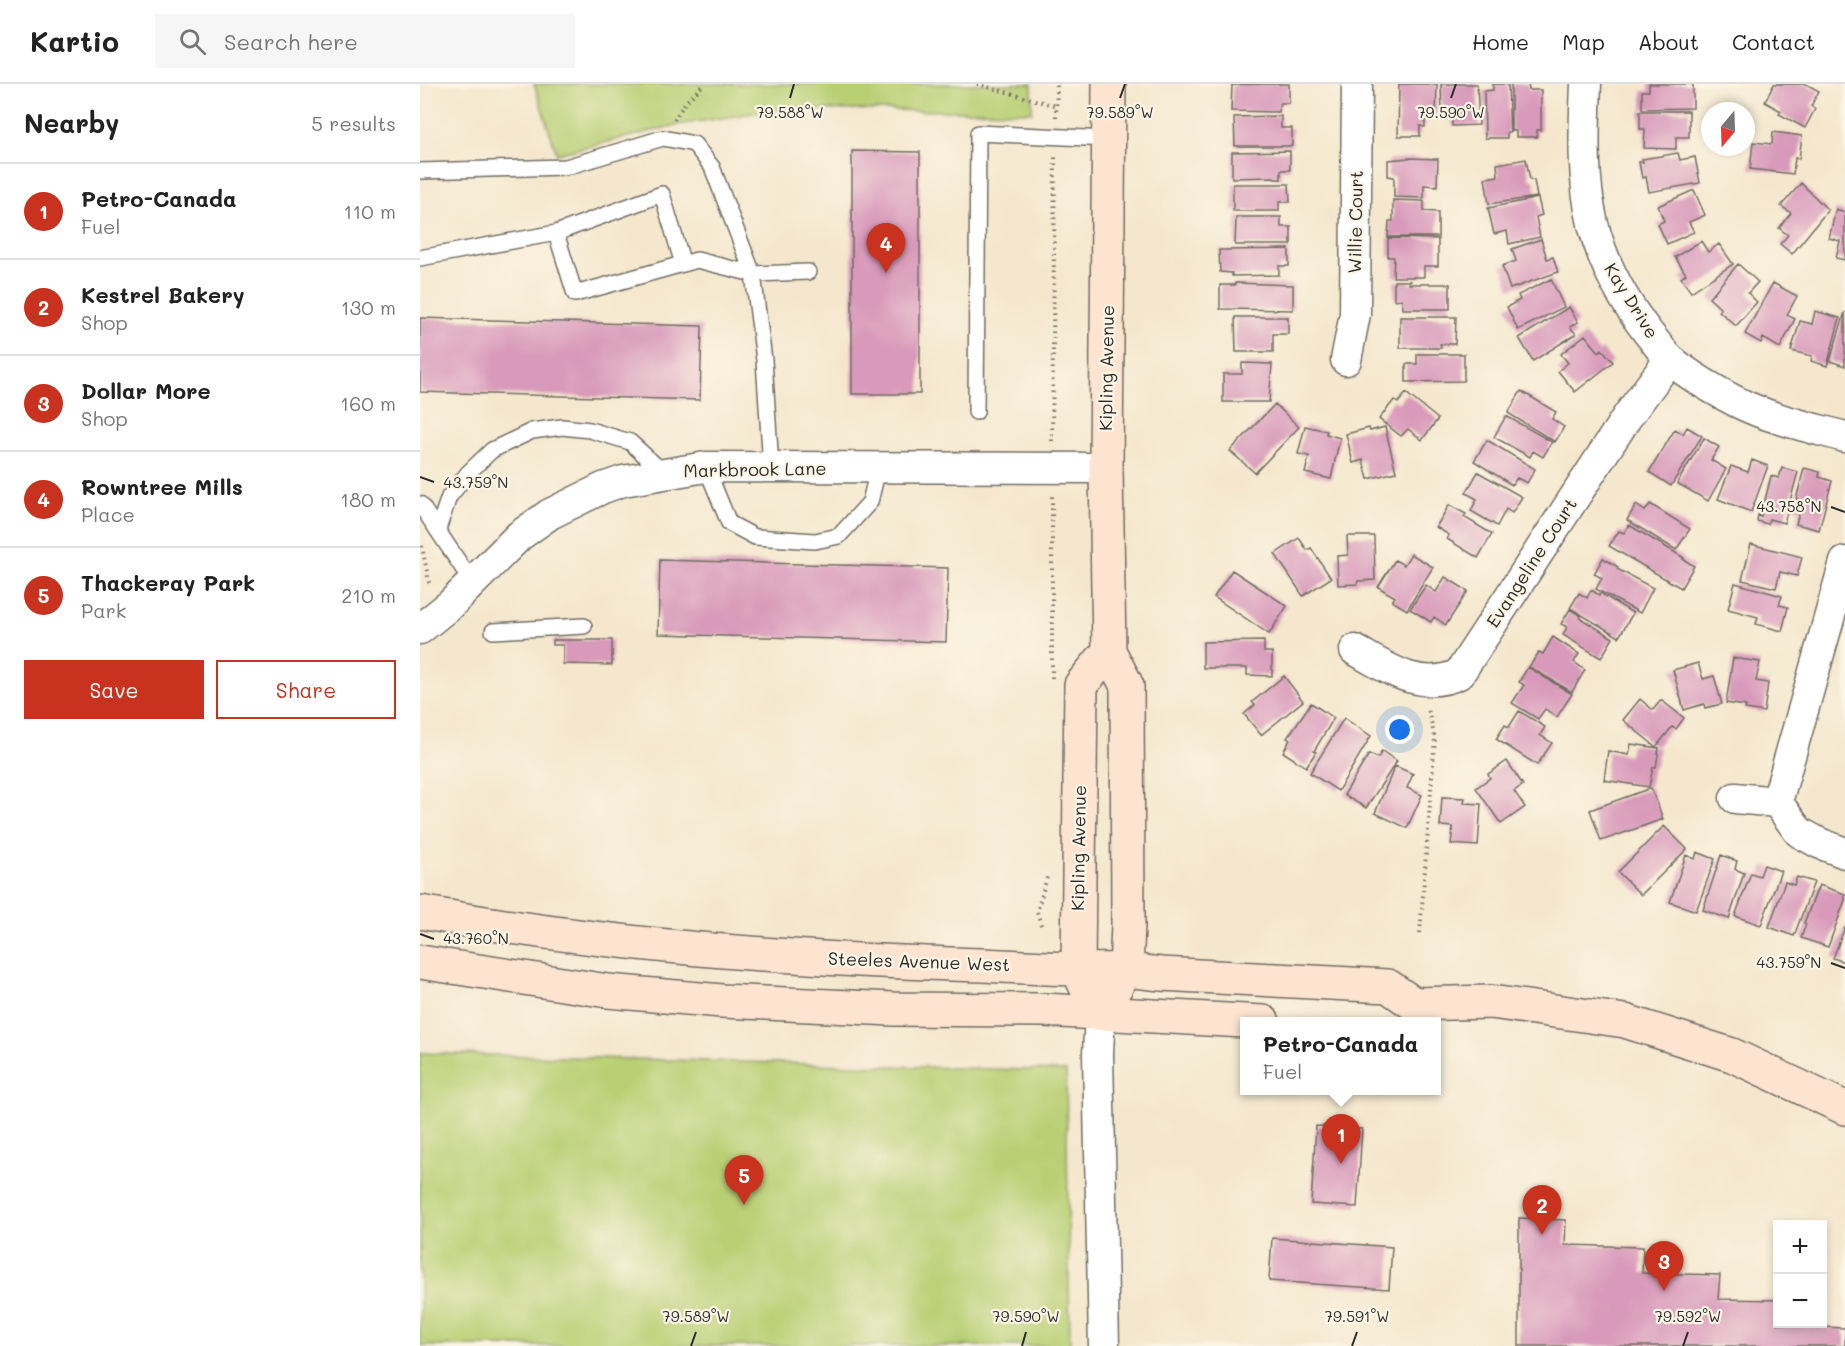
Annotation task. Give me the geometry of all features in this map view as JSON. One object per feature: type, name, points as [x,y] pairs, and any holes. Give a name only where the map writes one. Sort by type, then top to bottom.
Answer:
[{"type":"main road","name":"Kipling Avenue","points":[[1100,1013],[1126,970],[1128,925],[1127,686],[1108,651],[1106,468],[1109,84]]},
{"type":"main road","name":"Kipling Avenue","points":[[1100,1013],[1078,970],[1081,685],[1108,651]]},
{"type":"main road","name":"Steeles Avenue West","points":[[420,912],[504,927],[630,943],[761,955],[1078,970],[1126,970],[1172,975],[1388,986],[1404,1013],[1491,1002],[1624,1021],[1732,1055],[1845,1108]]},
{"type":"main road","points":[[420,962],[608,991],[722,1001],[893,1008],[1043,1010],[1240,1021]]},
{"type":"street","name":"Willie Court","points":[[1346,360],[1355,314],[1357,84]]},
{"type":"street","name":"Kay Drive","points":[[1586,84],[1585,171],[1593,223],[1603,255],[1617,285],[1642,326],[1670,359],[1703,383],[1739,403],[1776,417],[1845,437]]},
{"type":"street","name":"Evangeline Court","points":[[1355,650],[1387,668],[1422,681],[1444,681],[1459,674],[1628,417],[1670,359]]},
{"type":"street","name":"Markbrook Lane","points":[[420,629],[451,604],[508,545],[550,514],[623,481],[706,467],[1106,468]]},
{"type":"street","points":[[1777,802],[1845,562]]},
{"type":"street","points":[[1735,798],[1777,802],[1799,832],[1819,843],[1845,852]]},
{"type":"street","name":"Kipling Avenue","points":[[1100,1013],[1098,1065],[1104,1346]]},
{"type":"lane","points":[[976,412],[978,134],[1109,139]]},
{"type":"lane","points":[[420,171],[566,167],[663,138],[694,144],[712,167],[753,274],[764,360],[771,467]]},
{"type":"lane","points":[[420,258],[556,233],[662,194],[683,264]]},
{"type":"lane","points":[[556,233],[575,294],[697,261],[753,274],[808,272]]},
{"type":"lane","points":[[438,529],[449,497],[468,473],[492,450],[532,431],[562,427],[590,430],[630,442],[664,473]]},
{"type":"lane","points":[[706,467],[729,523],[755,537],[815,541],[839,536],[870,502],[878,469]]},
{"type":"lane","points":[[420,504],[472,582]]},
{"type":"lane","points":[[493,631],[584,626]]},
{"type":"path","points":[[663,138],[685,103],[704,84]]},
{"type":"path","points":[[977,84],[1057,106]]},
{"type":"path","points":[[1052,443],[1057,84]]},
{"type":"path","points":[[420,535],[429,582],[451,604]]},
{"type":"path","points":[[1420,933],[1435,738],[1422,681]]},
{"type":"green space","points":[[534,84],[1032,84],[1032,112],[780,109],[677,125],[557,154]]},
{"type":"green space","points":[[420,1053],[1066,1071],[1070,1346],[420,1346]]},
{"type":"building","points":[[1289,84],[1289,103],[1280,103],[1279,112],[1231,111],[1232,85]]},
{"type":"building","points":[[1399,84],[1437,84],[1436,115],[1425,115],[1425,127],[1420,126],[1420,136],[1398,136]]},
{"type":"building","points":[[1441,84],[1477,84],[1479,125],[1452,126],[1452,112],[1442,112]]},
{"type":"building","points":[[1493,84],[1508,84],[1510,132],[1507,132],[1507,138],[1485,138],[1484,91],[1493,90]]},
{"type":"building","points":[[1511,84],[1528,84],[1529,90],[1541,90],[1541,130],[1537,130],[1537,137],[1516,137],[1516,131],[1511,131]]},
{"type":"building","points":[[1649,84],[1693,84],[1693,108],[1642,109],[1642,91],[1649,91]]},
{"type":"building","points":[[1774,84],[1806,84],[1819,91],[1811,106],[1815,109],[1805,128],[1779,114],[1781,111],[1765,102]]},
{"type":"building","points":[[1640,111],[1689,111],[1689,137],[1676,137],[1676,149],[1644,148],[1645,129],[1640,129]]},
{"type":"building","points":[[1281,116],[1281,128],[1292,128],[1292,146],[1235,146],[1234,117]]},
{"type":"building","points":[[1773,132],[1802,136],[1799,159],[1795,158],[1793,174],[1750,169],[1751,156],[1755,156],[1755,142],[1772,144]]},
{"type":"building","points":[[852,151],[920,152],[920,394],[852,394]]},
{"type":"building","points":[[1290,151],[1290,170],[1281,170],[1281,179],[1274,177],[1232,178],[1232,152]]},
{"type":"building","points":[[1678,153],[1680,160],[1695,157],[1700,183],[1649,192],[1646,177],[1642,178],[1639,162],[1643,162],[1642,159]]},
{"type":"building","points":[[1438,159],[1437,186],[1424,185],[1424,198],[1394,197],[1394,177],[1388,176],[1388,160]]},
{"type":"building","points":[[1526,159],[1530,180],[1534,180],[1537,197],[1489,204],[1485,178],[1498,176],[1497,164]]},
{"type":"building","points":[[1801,183],[1828,210],[1792,254],[1780,244],[1788,235],[1779,228],[1791,213],[1781,206]]},
{"type":"building","points":[[1233,184],[1289,184],[1290,202],[1279,202],[1279,211],[1233,211]]},
{"type":"building","points":[[1694,190],[1705,215],[1689,222],[1694,232],[1667,244],[1658,224],[1664,221],[1658,206]]},
{"type":"building","points":[[1538,198],[1542,215],[1536,217],[1540,237],[1509,244],[1507,231],[1494,234],[1488,208]]},
{"type":"building","points":[[1393,200],[1424,201],[1424,211],[1438,212],[1438,237],[1388,237],[1389,221],[1393,221]]},
{"type":"building","points":[[1836,209],[1845,212],[1845,260],[1836,258],[1840,241],[1829,238]]},
{"type":"building","points":[[1236,217],[1281,217],[1281,227],[1291,227],[1291,245],[1235,245]]},
{"type":"building","points":[[1388,238],[1438,239],[1438,266],[1424,266],[1424,277],[1393,277],[1394,257],[1388,257]]},
{"type":"building","points":[[1541,239],[1547,259],[1553,257],[1558,272],[1510,289],[1502,266],[1516,261],[1512,249]]},
{"type":"building","points":[[1701,241],[1708,252],[1719,244],[1733,264],[1691,292],[1681,278],[1686,274],[1675,257]]},
{"type":"building","points":[[1289,249],[1289,266],[1279,266],[1279,275],[1232,276],[1232,273],[1220,272],[1219,250]]},
{"type":"building","points":[[1738,264],[1758,282],[1748,293],[1757,302],[1736,326],[1719,311],[1721,309],[1709,298]]},
{"type":"building","points":[[1551,279],[1564,307],[1518,330],[1507,307],[1520,300],[1518,295]]},
{"type":"building","points":[[1394,281],[1410,281],[1409,284],[1450,284],[1450,309],[1403,309],[1402,299],[1394,300]]},
{"type":"building","points":[[1235,283],[1293,285],[1293,310],[1220,309],[1220,285],[1235,285]]},
{"type":"building","points":[[1773,283],[1797,296],[1787,315],[1795,319],[1780,348],[1763,338],[1761,343],[1745,334]]},
{"type":"building","points":[[1569,307],[1578,322],[1570,327],[1576,334],[1533,361],[1519,338]]},
{"type":"building","points":[[1815,311],[1840,318],[1827,366],[1811,361],[1812,356],[1791,351],[1800,321],[1812,324]]},
{"type":"building","points":[[1845,312],[1845,366],[1830,361]]},
{"type":"building","points":[[1235,317],[1288,317],[1288,334],[1273,334],[1273,352],[1236,352]]},
{"type":"building","points":[[1400,317],[1456,317],[1455,344],[1440,344],[1441,348],[1400,348]]},
{"type":"building","points":[[420,318],[702,326],[700,400],[420,392]]},
{"type":"building","points":[[1585,335],[1599,352],[1602,349],[1613,362],[1575,392],[1558,371],[1568,363],[1561,354]]},
{"type":"building","points":[[1417,354],[1464,354],[1464,381],[1406,382],[1406,364],[1417,364]]},
{"type":"building","points":[[1242,363],[1272,364],[1269,402],[1223,402],[1223,374],[1242,374]]},
{"type":"building","points":[[1521,391],[1556,412],[1552,419],[1564,427],[1555,442],[1508,413]]},
{"type":"building","points":[[1406,393],[1438,419],[1422,440],[1408,429],[1401,436],[1379,419],[1394,400],[1398,403]]},
{"type":"building","points":[[1275,404],[1299,427],[1255,473],[1230,451]]},
{"type":"building","points":[[1506,416],[1552,442],[1543,457],[1533,451],[1530,457],[1494,437]]},
{"type":"building","points":[[1305,426],[1327,431],[1326,434],[1340,438],[1331,479],[1305,473],[1309,456],[1298,454]]},
{"type":"building","points":[[1385,427],[1396,472],[1368,479],[1363,460],[1353,463],[1346,434],[1369,428],[1370,431]]},
{"type":"building","points":[[1687,427],[1702,436],[1671,486],[1649,472],[1675,429],[1683,434]]},
{"type":"building","points":[[1704,438],[1719,447],[1711,460],[1726,469],[1708,501],[1677,483]]},
{"type":"building","points":[[1487,440],[1535,469],[1527,483],[1517,478],[1512,485],[1474,461]]},
{"type":"building","points":[[1752,460],[1768,466],[1751,512],[1718,499],[1731,466],[1748,472]]},
{"type":"building","points":[[1782,468],[1798,472],[1784,523],[1769,519],[1768,524],[1757,521],[1758,515],[1761,516],[1771,476],[1779,478]]},
{"type":"building","points":[[1804,468],[1820,472],[1819,477],[1832,481],[1819,530],[1796,524],[1800,509],[1794,508]]},
{"type":"building","points":[[1478,472],[1522,497],[1512,513],[1506,509],[1497,526],[1471,511],[1477,499],[1466,493]]},
{"type":"building","points":[[1650,504],[1690,529],[1676,550],[1627,520],[1636,505],[1645,511]]},
{"type":"building","points":[[1449,505],[1466,514],[1464,517],[1492,534],[1478,558],[1447,539],[1449,535],[1436,527]]},
{"type":"building","points":[[1629,525],[1694,566],[1681,588],[1609,546],[1619,531],[1624,533]]},
{"type":"building","points":[[1347,536],[1374,536],[1375,580],[1338,585],[1337,556],[1348,555]]},
{"type":"building","points":[[1299,538],[1307,550],[1311,548],[1331,578],[1303,596],[1275,554]]},
{"type":"building","points":[[1751,544],[1802,557],[1797,576],[1780,572],[1776,588],[1742,580]]},
{"type":"building","points":[[1411,554],[1433,567],[1407,610],[1392,601],[1395,597],[1378,587],[1395,560],[1404,565]]},
{"type":"building","points":[[1603,558],[1618,567],[1617,569],[1653,588],[1640,613],[1596,589],[1602,578],[1594,574]]},
{"type":"building","points":[[660,560],[948,568],[946,642],[658,634]]},
{"type":"building","points":[[1232,570],[1287,606],[1269,634],[1214,597]]},
{"type":"building","points":[[1445,577],[1468,591],[1446,625],[1434,617],[1431,622],[1410,609],[1426,585],[1436,592]]},
{"type":"building","points":[[1735,583],[1782,596],[1779,605],[1788,607],[1782,631],[1756,624],[1758,617],[1728,609]]},
{"type":"building","points":[[1591,590],[1633,613],[1619,637],[1570,608],[1579,593],[1587,598]]},
{"type":"building","points":[[1570,609],[1581,616],[1580,618],[1613,638],[1601,658],[1563,635],[1567,627],[1561,624]]},
{"type":"building","points":[[1553,637],[1579,654],[1574,662],[1585,670],[1572,692],[1529,667],[1539,652],[1543,654]]},
{"type":"building","points":[[553,640],[612,640],[612,665],[563,664],[563,645],[553,645]]},
{"type":"building","points":[[1264,641],[1264,652],[1272,652],[1272,676],[1247,675],[1247,668],[1203,668],[1203,642]]},
{"type":"building","points":[[1733,658],[1760,662],[1756,681],[1768,683],[1764,712],[1726,703]]},
{"type":"building","points":[[1698,663],[1703,679],[1714,676],[1722,704],[1705,708],[1704,704],[1684,710],[1673,670]]},
{"type":"building","points":[[1528,667],[1572,694],[1557,717],[1545,709],[1538,719],[1512,703],[1524,685],[1519,682]]},
{"type":"building","points":[[1284,676],[1303,701],[1261,735],[1244,714],[1255,705],[1252,702]]},
{"type":"building","points":[[1640,699],[1653,710],[1661,700],[1684,718],[1676,729],[1672,727],[1656,747],[1623,720]]},
{"type":"building","points":[[1311,703],[1334,718],[1306,767],[1283,752],[1290,740],[1287,738]]},
{"type":"building","points":[[1519,711],[1545,727],[1540,735],[1552,743],[1537,765],[1496,739],[1505,725],[1509,727]]},
{"type":"building","points":[[1344,718],[1371,736],[1338,791],[1310,773]]},
{"type":"building","points":[[1631,744],[1659,748],[1656,767],[1653,767],[1649,787],[1604,780],[1608,751],[1629,755]]},
{"type":"building","points":[[1382,751],[1397,761],[1366,808],[1344,795],[1369,754],[1378,758]]},
{"type":"building","points":[[1507,761],[1523,785],[1514,791],[1525,807],[1501,824],[1476,788],[1490,778],[1488,774]]},
{"type":"building","points":[[1395,766],[1413,774],[1407,788],[1422,795],[1407,828],[1375,813]]},
{"type":"building","points":[[1651,788],[1663,819],[1601,841],[1590,810]]},
{"type":"building","points":[[1442,797],[1465,798],[1464,803],[1481,804],[1478,846],[1451,844],[1453,827],[1440,826]]},
{"type":"building","points":[[1664,826],[1687,849],[1641,895],[1618,872]]},
{"type":"building","points":[[1697,852],[1715,859],[1696,911],[1670,902],[1686,855],[1695,859]]},
{"type":"building","points":[[1721,855],[1737,861],[1735,869],[1744,873],[1729,919],[1703,910]]},
{"type":"building","points":[[1764,865],[1781,871],[1761,925],[1735,916],[1751,873],[1760,876]]},
{"type":"building","points":[[1797,877],[1814,882],[1794,936],[1769,927],[1785,882],[1794,885]]},
{"type":"building","points":[[1819,885],[1845,894],[1845,900],[1828,947],[1801,938],[1806,924],[1804,923]]},
{"type":"building","points":[[1845,927],[1845,962],[1833,958]]},
{"type":"building","points":[[1316,1126],[1362,1129],[1357,1207],[1311,1204]]},
{"type":"building","points":[[1519,1218],[1566,1220],[1565,1245],[1643,1247],[1642,1273],[1720,1275],[1718,1299],[1773,1300],[1773,1328],[1845,1328],[1845,1346],[1519,1346]]},
{"type":"building","points":[[1272,1238],[1392,1247],[1389,1289],[1269,1281]]},
{"type":"place","name":"Rowntree Mills","points":[[886,273]]},
{"type":"place","name":"Petro-Canada","points":[[1341,1164]]},
{"type":"place","name":"Thackeray Park","points":[[744,1205]]},
{"type":"place","name":"Kestrel Bakery","points":[[1542,1235]]},
{"type":"place","name":"Dollar More","points":[[1664,1291]]}]
